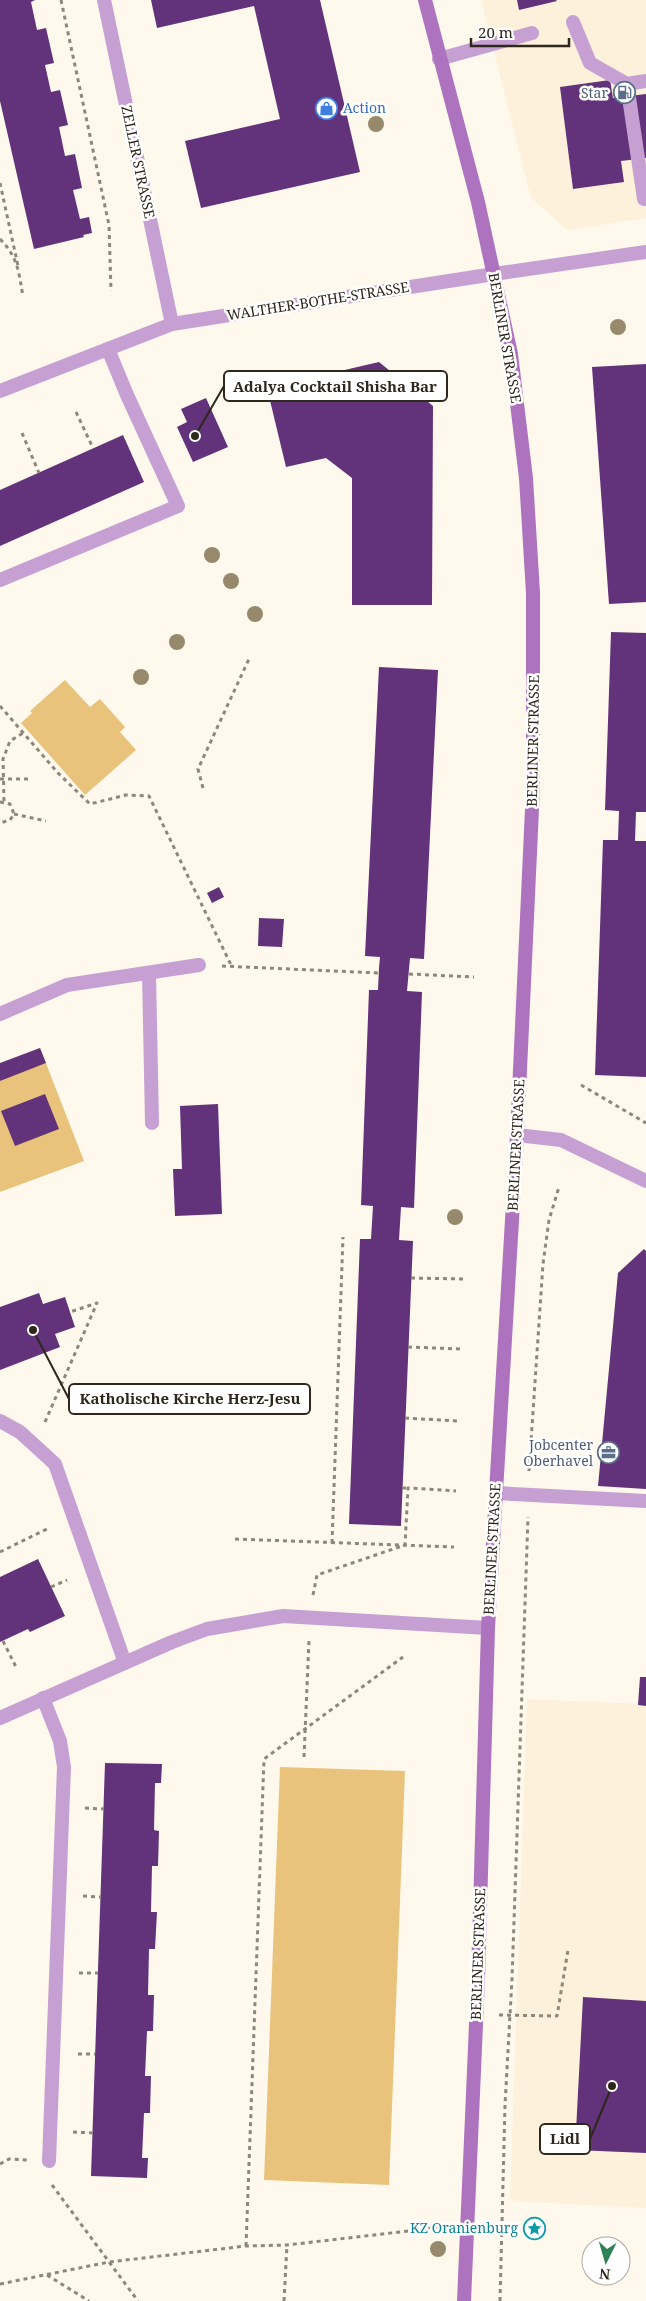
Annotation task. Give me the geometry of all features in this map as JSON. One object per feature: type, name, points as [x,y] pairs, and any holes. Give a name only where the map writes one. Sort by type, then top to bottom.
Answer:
[{"type":"main road","name":"BERLINER STRASSE","points":[[425,0],[478,202],[511,354],[526,478],[533,593],[533,787],[517,1135],[488,1628],[476,2014],[464,2301]]},
{"type":"street","name":"ZELLER STRASSE","points":[[104,0],[172,324]]},
{"type":"street","points":[[573,22],[590,63],[627,84],[646,81]]},
{"type":"street","points":[[439,59],[532,33]]},
{"type":"street","points":[[627,84],[644,199]]},
{"type":"street","name":"WALTHER-BOTHE-STRASSE","points":[[0,391],[172,324],[646,252]]},
{"type":"street","points":[[0,580],[178,506],[127,395],[108,348]]},
{"type":"street","points":[[0,1014],[67,985],[199,965]]},
{"type":"street","points":[[149,973],[152,1123]]},
{"type":"street","points":[[517,1135],[561,1140],[646,1181]]},
{"type":"street","points":[[0,1421],[20,1432],[55,1464],[125,1663]]},
{"type":"street","points":[[495,1493],[646,1501]]},
{"type":"street","points":[[0,1718],[172,1642],[207,1629],[282,1616],[488,1628]]},
{"type":"street","points":[[43,1698],[60,1741],[64,1767],[49,2162]]},
{"type":"path","points":[[61,0],[109,226],[111,291]]},
{"type":"path","points":[[0,183],[23,297]]},
{"type":"path","points":[[0,239],[8,247],[18,266]]},
{"type":"path","points":[[76,412],[94,448]]},
{"type":"path","points":[[22,433],[39,473]]},
{"type":"path","points":[[203,788],[198,769],[249,659]]},
{"type":"path","points":[[0,706],[58,774],[90,804],[126,795],[149,796],[232,967]]},
{"type":"path","points":[[14,814],[10,804],[2,802],[3,759],[10,741],[23,733]]},
{"type":"path","points":[[2,778],[31,779]]},
{"type":"path","points":[[14,814],[46,821]]},
{"type":"path","points":[[0,823],[10,820],[14,814]]},
{"type":"path","points":[[199,965],[379,973]]},
{"type":"path","points":[[409,974],[474,977]]},
{"type":"path","points":[[581,1085],[646,1123]]},
{"type":"path","points":[[500,2301],[505,2105],[510,2015],[528,1495],[542,1264],[549,1220],[559,1187]]},
{"type":"path","points":[[332,1543],[344,1237]]},
{"type":"path","points":[[411,1278],[463,1278]]},
{"type":"path","points":[[35,1446],[97,1303],[70,1312]]},
{"type":"path","points":[[408,1347],[461,1349]]},
{"type":"path","points":[[405,1418],[458,1422]]},
{"type":"path","points":[[402,1488],[456,1491]]},
{"type":"path","points":[[405,1545],[408,1488]]},
{"type":"path","points":[[0,1552],[48,1529]]},
{"type":"path","points":[[235,1539],[454,1547]]},
{"type":"path","points":[[313,1599],[317,1575],[405,1545]]},
{"type":"path","points":[[51,1587],[68,1580]]},
{"type":"path","points":[[304,1757],[309,1633]]},
{"type":"path","points":[[3,1641],[17,1670]]},
{"type":"path","points":[[246,2246],[264,1759],[403,1657]]},
{"type":"path","points":[[476,2014],[557,2016],[568,1950]]},
{"type":"path","points":[[49,2162],[50,2181],[138,2301]]},
{"type":"path","points":[[0,2284],[109,2262],[246,2246],[287,2245],[429,2227],[466,2226]]},
{"type":"path","points":[[284,2301],[287,2245]]},
{"type":"path","points":[[46,2275],[89,2301]]},
{"type":"shaded area","points":[[481,0],[646,0],[646,218],[567,230],[531,198]]},
{"type":"shaded area","points":[[65,680],[90,707],[100,699],[125,727],[120,732],[136,750],[85,795],[21,723],[32,713],[30,711]]},
{"type":"shaded area","points":[[40,1048],[84,1161],[0,1192],[0,1064]]},
{"type":"shaded area","points":[[527,1699],[646,1704],[646,2208],[510,2201]]},
{"type":"shaded area","points":[[280,1767],[405,1771],[389,2185],[264,2180]]},
{"type":"building","points":[[0,0],[35,0],[31,2],[37,30],[46,28],[54,63],[45,65],[51,92],[60,90],[68,125],[59,127],[65,156],[75,154],[82,188],[73,190],[80,219],[89,217],[92,233],[83,235],[84,237],[34,249],[0,101]]},
{"type":"building","points":[[151,0],[320,0],[360,172],[201,208],[185,141],[280,119],[254,6],[157,28]]},
{"type":"building","points":[[517,0],[556,0],[557,1],[519,10]]},
{"type":"building","points":[[610,80],[613,98],[646,94],[646,158],[621,161],[624,182],[573,189],[560,87]]},
{"type":"building","points":[[379,362],[433,406],[432,605],[352,605],[352,478],[326,458],[286,467],[267,388]]},
{"type":"building","points":[[646,364],[646,602],[609,604],[592,367]]},
{"type":"building","points":[[206,398],[228,447],[193,462],[177,427],[187,422],[181,409]]},
{"type":"building","points":[[123,435],[144,482],[0,546],[0,490]]},
{"type":"building","points":[[611,632],[646,633],[646,812],[636,812],[635,841],[646,841],[646,1077],[595,1075],[603,840],[618,840],[619,811],[605,810]]},
{"type":"building","points":[[379,667],[438,670],[424,959],[410,958],[407,991],[422,992],[414,1208],[401,1207],[399,1240],[413,1241],[401,1526],[349,1524],[360,1239],[371,1239],[373,1206],[361,1205],[369,990],[378,990],[380,957],[365,956]]},
{"type":"building","points":[[219,887],[224,897],[212,903],[207,893]]},
{"type":"building","points":[[259,918],[284,919],[282,947],[258,946]]},
{"type":"building","points":[[40,1048],[46,1063],[0,1081],[0,1063]]},
{"type":"building","points":[[45,1094],[59,1129],[15,1146],[1,1111]]},
{"type":"building","points":[[218,1104],[222,1214],[175,1216],[173,1169],[182,1169],[180,1106]]},
{"type":"building","points":[[644,1249],[646,1251],[646,1489],[598,1486],[618,1273]]},
{"type":"building","points":[[39,1293],[43,1304],[65,1297],[75,1327],[55,1334],[60,1347],[0,1370],[0,1307]]},
{"type":"building","points":[[38,1559],[65,1616],[30,1632],[28,1629],[0,1642],[0,1577]]},
{"type":"building","points":[[640,1677],[646,1677],[646,1706],[638,1705]]},
{"type":"building","points":[[105,1763],[162,1764],[161,1783],[155,1783],[154,1830],[159,1831],[158,1866],[152,1866],[151,1912],[157,1912],[155,1949],[149,1949],[148,1995],[154,1995],[153,2031],[147,2031],[145,2076],[151,2076],[150,2113],[144,2113],[142,2158],[148,2158],[147,2178],[91,2176]]},
{"type":"building","points":[[583,1997],[646,2001],[646,2153],[575,2150]]},
{"type":"place","name":"Star","points":[[624,93]]},
{"type":"place","name":"Action","points":[[327,108]]},
{"type":"place","name":"Adalya Cocktail Shisha Bar","points":[[195,436]]},
{"type":"place","name":"Katholische Kirche Herz-Jesu","points":[[33,1330]]},
{"type":"place","name":"Jobcenter Oberhavel","points":[[609,1453]]},
{"type":"place","name":"Lidl","points":[[612,2086]]},
{"type":"place","name":"KZ Oranienburg","points":[[534,2228]]}]
